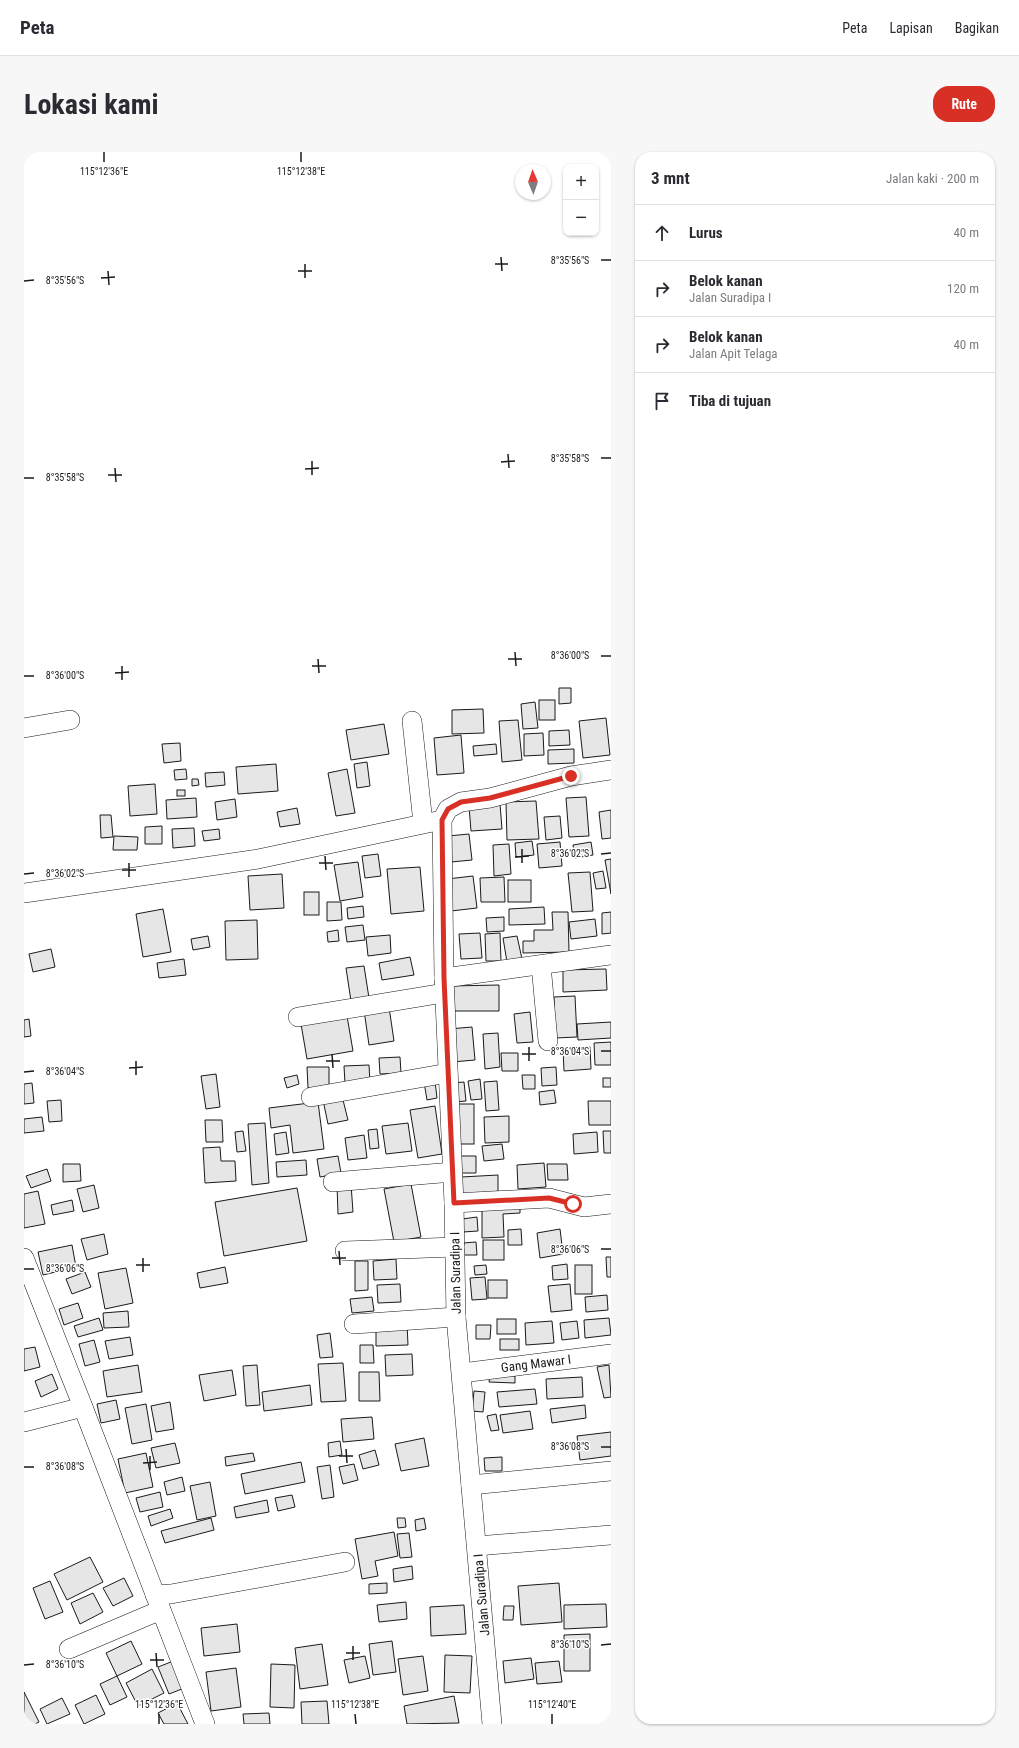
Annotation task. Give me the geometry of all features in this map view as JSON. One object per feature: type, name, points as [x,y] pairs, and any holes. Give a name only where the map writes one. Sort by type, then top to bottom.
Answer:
[{"type":"street","points":[[24,728],[70,720]]},
{"type":"street","points":[[412,721],[423,823]]},
{"type":"street","points":[[24,893],[258,859],[442,820],[448,809],[461,802],[490,798],[571,776],[611,770]]},
{"type":"street","name":"Jalan Suradipa I","points":[[442,820],[444,986],[453,1172],[456,1317],[492,1724]]},
{"type":"street","points":[[298,1017],[541,965],[611,955]]},
{"type":"street","points":[[541,965],[548,1042]]},
{"type":"street","points":[[311,1097],[448,1073]]},
{"type":"street","points":[[333,1182],[453,1172]]},
{"type":"street","points":[[454,1203],[549,1198],[584,1207],[611,1204]]},
{"type":"street","points":[[345,1251],[455,1247]]},
{"type":"street","points":[[24,1258],[205,1724]]},
{"type":"street","points":[[354,1324],[456,1317]]},
{"type":"street","name":"Gang Mawar I","points":[[462,1373],[611,1354]]},
{"type":"street","points":[[24,1422],[83,1407]]},
{"type":"street","points":[[471,1485],[611,1471]]},
{"type":"street","points":[[477,1546],[611,1535]]},
{"type":"street","points":[[69,1649],[178,1592],[344,1562]]},
{"type":"building","points":[[559,688],[571,688],[571,703],[559,704]]},
{"type":"building","points":[[539,700],[555,700],[555,720],[539,720]]},
{"type":"building","points":[[535,702],[538,728],[523,729],[521,704]]},
{"type":"building","points":[[483,709],[484,733],[452,734],[452,710]]},
{"type":"building","points":[[606,718],[610,755],[583,758],[579,721]]},
{"type":"building","points":[[518,720],[522,760],[502,762],[499,721]]},
{"type":"building","points":[[384,724],[389,754],[351,760],[346,730]]},
{"type":"building","points":[[569,730],[570,745],[549,746],[549,731]]},
{"type":"building","points":[[543,733],[544,755],[524,756],[524,734]]},
{"type":"building","points":[[461,735],[464,773],[437,775],[434,738]]},
{"type":"building","points":[[180,743],[181,761],[164,763],[162,744]]},
{"type":"building","points":[[496,744],[497,754],[474,756],[473,746]]},
{"type":"building","points":[[574,749],[574,763],[548,764],[548,750]]},
{"type":"building","points":[[367,762],[370,786],[357,788],[354,764]]},
{"type":"building","points":[[276,764],[278,791],[238,794],[236,767]]},
{"type":"building","points":[[186,769],[187,779],[175,780],[174,770]]},
{"type":"building","points":[[347,769],[355,813],[336,816],[328,773]]},
{"type":"building","points":[[224,772],[225,785],[206,787],[205,773]]},
{"type":"building","points":[[192,779],[198,779],[199,785],[192,786]]},
{"type":"building","points":[[155,784],[157,814],[130,816],[128,786]]},
{"type":"building","points":[[177,790],[185,790],[185,796],[177,796]]},
{"type":"building","points":[[586,797],[589,836],[569,837],[566,798]]},
{"type":"building","points":[[196,798],[197,817],[167,819],[166,800]]},
{"type":"building","points":[[235,799],[237,817],[217,820],[215,802]]},
{"type":"building","points":[[536,801],[539,839],[507,840],[506,802]]},
{"type":"building","points":[[500,804],[502,829],[471,831],[469,806]]},
{"type":"building","points":[[297,808],[300,824],[280,827],[277,812]]},
{"type":"building","points":[[611,810],[611,838],[602,839],[599,812]]},
{"type":"building","points":[[100,815],[111,815],[113,837],[101,838]]},
{"type":"building","points":[[560,816],[562,838],[546,840],[544,817]]},
{"type":"building","points":[[162,826],[162,844],[145,844],[145,827]]},
{"type":"building","points":[[194,828],[195,846],[173,848],[172,829]]},
{"type":"building","points":[[219,829],[220,839],[204,841],[202,831]]},
{"type":"building","points":[[469,834],[472,860],[451,862],[448,836]]},
{"type":"building","points":[[114,836],[138,837],[137,850],[113,850]]},
{"type":"building","points":[[532,841],[534,855],[516,857],[515,843]]},
{"type":"building","points":[[560,842],[562,866],[539,868],[537,844]]},
{"type":"building","points":[[591,842],[593,855],[575,858],[573,845]]},
{"type":"building","points":[[509,844],[511,874],[494,876],[493,845]]},
{"type":"building","points":[[378,854],[381,876],[365,878],[362,856]]},
{"type":"building","points":[[611,859],[611,894],[605,860]]},
{"type":"building","points":[[358,862],[363,897],[340,901],[334,865]]},
{"type":"building","points":[[420,867],[424,911],[391,914],[387,869]]},
{"type":"building","points":[[603,871],[606,888],[596,889],[593,873]]},
{"type":"building","points":[[590,872],[593,911],[572,912],[568,873]]},
{"type":"building","points":[[282,874],[284,908],[250,910],[248,876]]},
{"type":"building","points":[[473,876],[477,908],[451,911],[447,879]]},
{"type":"building","points":[[504,877],[505,902],[481,902],[480,878]]},
{"type":"building","points":[[508,880],[531,880],[531,902],[508,902]]},
{"type":"building","points":[[304,892],[319,892],[319,915],[304,915]]},
{"type":"building","points":[[327,902],[341,902],[342,920],[327,921]]},
{"type":"building","points":[[363,906],[364,917],[348,919],[347,908]]},
{"type":"building","points":[[544,907],[545,924],[509,925],[509,909]]},
{"type":"building","points":[[163,909],[171,952],[143,957],[136,914]]},
{"type":"building","points":[[552,912],[568,912],[569,952],[523,953],[523,941],[534,941],[534,930],[553,930]]},
{"type":"building","points":[[611,912],[611,933],[602,934],[602,913]]},
{"type":"building","points":[[504,917],[504,931],[487,932],[486,918]]},
{"type":"building","points":[[595,919],[597,936],[571,939],[569,922]]},
{"type":"building","points":[[257,920],[258,959],[226,960],[225,921]]},
{"type":"building","points":[[363,925],[365,940],[347,942],[345,927]]},
{"type":"building","points":[[338,930],[339,941],[328,942],[327,932]]},
{"type":"building","points":[[480,933],[482,958],[461,959],[459,934]]},
{"type":"building","points":[[500,933],[501,961],[486,961],[485,934]]},
{"type":"building","points":[[390,935],[391,953],[368,956],[366,937]]},
{"type":"building","points":[[208,936],[210,947],[193,950],[191,939]]},
{"type":"building","points":[[517,936],[522,959],[507,962],[503,938]]},
{"type":"building","points":[[51,949],[55,967],[33,972],[29,954]]},
{"type":"building","points":[[410,957],[414,975],[382,980],[379,963]]},
{"type":"building","points":[[184,959],[186,975],[159,978],[157,963]]},
{"type":"building","points":[[364,966],[369,998],[351,1001],[346,968]]},
{"type":"building","points":[[606,969],[607,990],[563,992],[563,970]]},
{"type":"building","points":[[499,985],[499,1011],[450,1011],[450,986]]},
{"type":"building","points":[[575,996],[577,1037],[555,1038],[554,997]]},
{"type":"building","points":[[389,1007],[394,1041],[369,1045],[364,1010]]},
{"type":"building","points":[[530,1012],[533,1042],[517,1043],[514,1014]]},
{"type":"building","points":[[347,1016],[353,1051],[307,1059],[301,1024]]},
{"type":"building","points":[[29,1019],[31,1036],[24,1037],[24,1020]]},
{"type":"building","points":[[611,1022],[611,1038],[578,1040],[577,1024]]},
{"type":"building","points":[[472,1027],[475,1060],[452,1062],[449,1029]]},
{"type":"building","points":[[498,1033],[500,1067],[485,1069],[483,1034]]},
{"type":"building","points":[[611,1042],[611,1065],[595,1065],[594,1043]]},
{"type":"building","points":[[590,1047],[591,1069],[564,1071],[563,1048]]},
{"type":"building","points":[[501,1053],[518,1053],[518,1071],[502,1071]]},
{"type":"building","points":[[400,1057],[401,1073],[380,1074],[379,1058]]},
{"type":"building","points":[[369,1065],[370,1083],[345,1084],[344,1066]]},
{"type":"building","points":[[307,1067],[329,1067],[329,1087],[308,1088]]},
{"type":"building","points":[[556,1067],[557,1085],[542,1086],[541,1068]]},
{"type":"building","points":[[216,1074],[220,1107],[206,1109],[201,1076]]},
{"type":"building","points":[[297,1075],[299,1084],[287,1088],[284,1078]]},
{"type":"building","points":[[522,1075],[535,1075],[535,1089],[523,1089]]},
{"type":"building","points":[[603,1078],[611,1078],[611,1087],[603,1087]]},
{"type":"building","points":[[480,1079],[482,1099],[471,1100],[468,1081]]},
{"type":"building","points":[[435,1081],[437,1098],[427,1100],[424,1082]]},
{"type":"building","points":[[497,1081],[499,1110],[486,1111],[484,1082]]},
{"type":"building","points":[[464,1082],[466,1101],[454,1102],[452,1083]]},
{"type":"building","points":[[32,1083],[34,1103],[24,1104],[24,1084]]},
{"type":"building","points":[[554,1090],[556,1103],[540,1105],[539,1092]]},
{"type":"building","points":[[342,1096],[348,1120],[328,1124],[323,1100]]},
{"type":"building","points":[[61,1100],[62,1121],[49,1122],[47,1101]]},
{"type":"building","points":[[588,1101],[611,1101],[611,1125],[589,1125]]},
{"type":"building","points":[[318,1102],[324,1149],[293,1153],[290,1125],[271,1128],[269,1108]]},
{"type":"building","points":[[455,1104],[474,1104],[474,1144],[455,1144]]},
{"type":"building","points":[[435,1106],[442,1154],[418,1158],[410,1110]]},
{"type":"building","points":[[509,1116],[509,1142],[485,1143],[484,1117]]},
{"type":"building","points":[[42,1117],[44,1131],[24,1133],[24,1119]]},
{"type":"building","points":[[205,1120],[222,1120],[223,1142],[206,1142]]},
{"type":"building","points":[[265,1123],[269,1183],[252,1185],[248,1124]]},
{"type":"building","points":[[408,1123],[412,1151],[386,1154],[382,1126]]},
{"type":"building","points":[[377,1129],[379,1148],[370,1149],[368,1130]]},
{"type":"building","points":[[243,1131],[246,1151],[237,1152],[235,1132]]},
{"type":"building","points":[[603,1131],[611,1131],[611,1153],[604,1153]]},
{"type":"building","points":[[286,1132],[289,1153],[276,1155],[274,1134]]},
{"type":"building","points":[[597,1132],[598,1152],[574,1154],[573,1134]]},
{"type":"building","points":[[364,1135],[367,1158],[348,1160],[345,1138]]},
{"type":"building","points":[[502,1144],[504,1159],[484,1161],[482,1146]]},
{"type":"building","points":[[220,1147],[221,1161],[235,1161],[236,1181],[205,1183],[203,1148]]},
{"type":"building","points":[[338,1156],[341,1173],[320,1177],[317,1159]]},
{"type":"building","points":[[461,1156],[476,1156],[476,1173],[460,1173]]},
{"type":"building","points":[[306,1160],[307,1175],[277,1177],[276,1162]]},
{"type":"building","points":[[544,1163],[546,1187],[518,1189],[517,1165]]},
{"type":"building","points":[[63,1164],[80,1164],[81,1181],[63,1182]]},
{"type":"building","points":[[547,1164],[567,1164],[568,1180],[548,1180]]},
{"type":"building","points":[[47,1169],[51,1181],[31,1188],[26,1176]]},
{"type":"building","points":[[498,1175],[498,1193],[462,1195],[461,1177]]},
{"type":"building","points":[[351,1184],[353,1212],[338,1214],[337,1185]]},
{"type":"building","points":[[411,1184],[421,1237],[394,1242],[384,1189]]},
{"type":"building","points":[[94,1185],[99,1208],[83,1212],[77,1189]]},
{"type":"building","points":[[297,1188],[307,1241],[224,1256],[215,1202]]},
{"type":"building","points":[[38,1191],[45,1224],[24,1228],[24,1194]]},
{"type":"building","points":[[72,1200],[74,1211],[53,1215],[51,1205]]},
{"type":"building","points":[[520,1203],[520,1213],[503,1214],[504,1237],[482,1238],[482,1205]]},
{"type":"building","points":[[477,1217],[478,1231],[463,1232],[462,1219]]},
{"type":"building","points":[[521,1229],[522,1245],[508,1245],[508,1230]]},
{"type":"building","points":[[560,1229],[563,1254],[540,1258],[537,1233]]},
{"type":"building","points":[[104,1234],[108,1254],[87,1260],[81,1239]]},
{"type":"building","points":[[483,1240],[504,1240],[504,1260],[483,1260]]},
{"type":"building","points":[[476,1242],[477,1255],[464,1255],[463,1243]]},
{"type":"building","points":[[72,1245],[76,1267],[43,1275],[38,1252]]},
{"type":"building","points":[[606,1257],[611,1257],[611,1277],[607,1277]]},
{"type":"building","points":[[396,1259],[397,1279],[374,1280],[373,1261]]},
{"type":"building","points":[[355,1261],[368,1261],[368,1290],[355,1291]]},
{"type":"building","points":[[567,1264],[568,1279],[553,1280],[552,1266]]},
{"type":"building","points":[[486,1265],[487,1274],[475,1275],[474,1266]]},
{"type":"building","points":[[575,1265],[592,1265],[592,1294],[575,1294]]},
{"type":"building","points":[[225,1267],[228,1283],[200,1288],[197,1273]]},
{"type":"building","points":[[126,1268],[133,1303],[105,1309],[98,1273]]},
{"type":"building","points":[[85,1272],[91,1287],[72,1294],[66,1279]]},
{"type":"building","points":[[485,1277],[487,1299],[472,1300],[470,1278]]},
{"type":"building","points":[[488,1280],[507,1280],[507,1298],[488,1298]]},
{"type":"building","points":[[400,1284],[401,1302],[378,1303],[377,1285]]},
{"type":"building","points":[[570,1284],[572,1310],[551,1312],[548,1286]]},
{"type":"building","points":[[607,1295],[608,1310],[586,1312],[585,1297]]},
{"type":"building","points":[[372,1297],[374,1311],[352,1313],[350,1299]]},
{"type":"building","points":[[78,1303],[83,1318],[64,1325],[59,1309]]},
{"type":"building","points":[[128,1311],[129,1327],[104,1328],[103,1313]]},
{"type":"building","points":[[99,1318],[103,1330],[78,1337],[74,1326]]},
{"type":"building","points":[[609,1318],[611,1335],[585,1338],[584,1320]]},
{"type":"building","points":[[497,1319],[516,1319],[516,1334],[497,1334]]},
{"type":"building","points":[[552,1321],[554,1343],[526,1345],[525,1323]]},
{"type":"building","points":[[577,1321],[579,1338],[562,1340],[560,1323]]},
{"type":"building","points":[[407,1324],[408,1345],[376,1346],[376,1325]]},
{"type":"building","points":[[476,1325],[491,1325],[490,1339],[476,1339]]},
{"type":"building","points":[[330,1333],[333,1357],[320,1358],[317,1335]]},
{"type":"building","points":[[130,1337],[133,1355],[109,1359],[105,1341]]},
{"type":"building","points":[[500,1339],[519,1339],[519,1350],[500,1350]]},
{"type":"building","points":[[94,1340],[100,1362],[85,1366],[79,1344]]},
{"type":"building","points":[[360,1345],[373,1345],[374,1363],[360,1363]]},
{"type":"building","points":[[35,1347],[40,1367],[24,1371],[24,1349]]},
{"type":"building","points":[[412,1354],[413,1375],[386,1376],[385,1355]]},
{"type":"building","points":[[343,1363],[346,1401],[321,1402],[318,1364]]},
{"type":"building","points":[[138,1365],[142,1392],[107,1397],[103,1371]]},
{"type":"building","points":[[257,1365],[260,1405],[246,1406],[243,1366]]},
{"type":"building","points":[[609,1365],[611,1397],[604,1398],[597,1367]]},
{"type":"building","points":[[232,1370],[236,1395],[204,1401],[199,1375]]},
{"type":"building","points":[[359,1372],[379,1372],[380,1401],[359,1401]]},
{"type":"building","points":[[52,1374],[58,1389],[41,1397],[35,1381]]},
{"type":"building","points":[[490,1374],[515,1376],[515,1383],[489,1382]]},
{"type":"building","points":[[582,1377],[583,1397],[547,1399],[546,1379]]},
{"type":"building","points":[[310,1385],[312,1405],[264,1411],[262,1392]]},
{"type":"building","points":[[535,1389],[537,1404],[499,1407],[497,1392]]},
{"type":"building","points":[[474,1391],[485,1392],[483,1412],[472,1411]]},
{"type":"building","points":[[116,1400],[120,1419],[101,1423],[97,1404]]},
{"type":"building","points":[[170,1402],[174,1429],[156,1432],[151,1406]]},
{"type":"building","points":[[146,1404],[152,1440],[132,1444],[125,1408]]},
{"type":"building","points":[[585,1405],[586,1418],[552,1423],[550,1409]]},
{"type":"building","points":[[530,1411],[533,1429],[503,1433],[500,1415]]},
{"type":"building","points":[[496,1414],[499,1430],[491,1431],[487,1416]]},
{"type":"building","points":[[372,1417],[374,1439],[343,1442],[341,1419]]},
{"type":"building","points":[[611,1432],[611,1456],[580,1460],[577,1436]]},
{"type":"building","points":[[424,1438],[429,1466],[401,1471],[395,1444]]},
{"type":"building","points":[[340,1441],[342,1455],[329,1457],[328,1443]]},
{"type":"building","points":[[175,1443],[180,1463],[156,1468],[151,1448]]},
{"type":"building","points":[[375,1450],[379,1465],[363,1469],[359,1455]]},
{"type":"building","points":[[146,1453],[153,1487],[125,1493],[118,1459]]},
{"type":"building","points":[[253,1453],[255,1461],[226,1466],[225,1457]]},
{"type":"building","points":[[502,1457],[502,1471],[485,1471],[484,1458]]},
{"type":"building","points":[[301,1462],[305,1482],[245,1494],[241,1474]]},
{"type":"building","points":[[354,1464],[358,1480],[343,1484],[339,1467]]},
{"type":"building","points":[[330,1465],[334,1497],[322,1499],[317,1467]]},
{"type":"building","points":[[182,1477],[185,1491],[167,1495],[164,1482]]},
{"type":"building","points":[[210,1482],[216,1516],[197,1520],[190,1486]]},
{"type":"building","points":[[160,1492],[163,1507],[140,1512],[136,1498]]},
{"type":"building","points":[[292,1495],[295,1507],[278,1511],[275,1498]]},
{"type":"building","points":[[267,1500],[269,1512],[236,1518],[234,1507]]},
{"type":"building","points":[[170,1509],[173,1518],[151,1526],[148,1516]]},
{"type":"building","points":[[211,1518],[214,1530],[165,1543],[161,1531]]},
{"type":"building","points":[[397,1518],[405,1518],[406,1527],[398,1528]]},
{"type":"building","points":[[424,1518],[426,1529],[416,1531],[415,1520]]},
{"type":"building","points":[[394,1532],[398,1556],[375,1561],[378,1576],[362,1579],[355,1539]]},
{"type":"building","points":[[409,1533],[412,1557],[400,1558],[397,1534]]},
{"type":"building","points":[[90,1557],[103,1582],[67,1600],[54,1574]]},
{"type":"building","points":[[412,1566],[413,1579],[394,1582],[393,1569]]},
{"type":"building","points":[[124,1578],[133,1596],[113,1606],[103,1588]]},
{"type":"building","points":[[50,1581],[63,1612],[45,1619],[33,1588]]},
{"type":"building","points":[[387,1583],[387,1593],[369,1594],[369,1584]]},
{"type":"building","points":[[559,1583],[562,1622],[521,1625],[518,1586]]},
{"type":"building","points":[[93,1593],[103,1612],[80,1624],[71,1603]]},
{"type":"building","points":[[406,1602],[407,1619],[379,1622],[377,1605]]},
{"type":"building","points":[[606,1604],[607,1627],[564,1629],[564,1605]]},
{"type":"building","points":[[464,1605],[466,1634],[431,1636],[430,1607]]},
{"type":"building","points":[[504,1606],[514,1606],[513,1620],[503,1620]]},
{"type":"building","points":[[237,1624],[240,1652],[204,1656],[201,1628]]},
{"type":"building","points":[[590,1634],[590,1671],[564,1671],[564,1635]]},
{"type":"building","points":[[131,1641],[142,1664],[117,1676],[106,1653]]},
{"type":"building","points":[[392,1641],[396,1672],[373,1675],[369,1644]]},
{"type":"building","points":[[322,1644],[328,1685],[300,1689],[295,1648]]},
{"type":"building","points":[[445,1655],[472,1656],[470,1693],[444,1692]]},
{"type":"building","points":[[365,1656],[370,1678],[349,1683],[344,1660]]},
{"type":"building","points":[[423,1656],[428,1691],[403,1695],[398,1659]]},
{"type":"building","points":[[531,1658],[534,1679],[505,1683],[503,1661]]},
{"type":"building","points":[[176,1660],[187,1687],[169,1694],[158,1667]]},
{"type":"building","points":[[559,1661],[562,1682],[537,1684],[535,1663]]},
{"type":"building","points":[[271,1664],[295,1665],[294,1708],[270,1707]]},
{"type":"building","points":[[236,1668],[241,1707],[211,1711],[206,1672]]},
{"type":"building","points":[[152,1669],[164,1693],[138,1706],[126,1683]]},
{"type":"building","points":[[117,1676],[127,1697],[110,1705],[100,1684]]},
{"type":"building","points":[[24,1692],[39,1722],[35,1724],[24,1724]]},
{"type":"building","points":[[96,1695],[105,1714],[84,1724],[75,1705]]},
{"type":"building","points":[[454,1696],[459,1723],[407,1724],[404,1706]]},
{"type":"building","points":[[62,1698],[70,1714],[47,1724],[40,1709]]},
{"type":"building","points":[[327,1701],[329,1724],[302,1724],[301,1702]]},
{"type":"building","points":[[177,1703],[188,1724],[164,1724],[158,1713]]},
{"type":"building","points":[[269,1713],[270,1724],[244,1724],[243,1714]]},
{"type":"route","points":[[571,776],[490,798],[461,802],[448,809],[442,820],[441,878],[444,993],[454,1203],[549,1198],[573,1204]]}]
